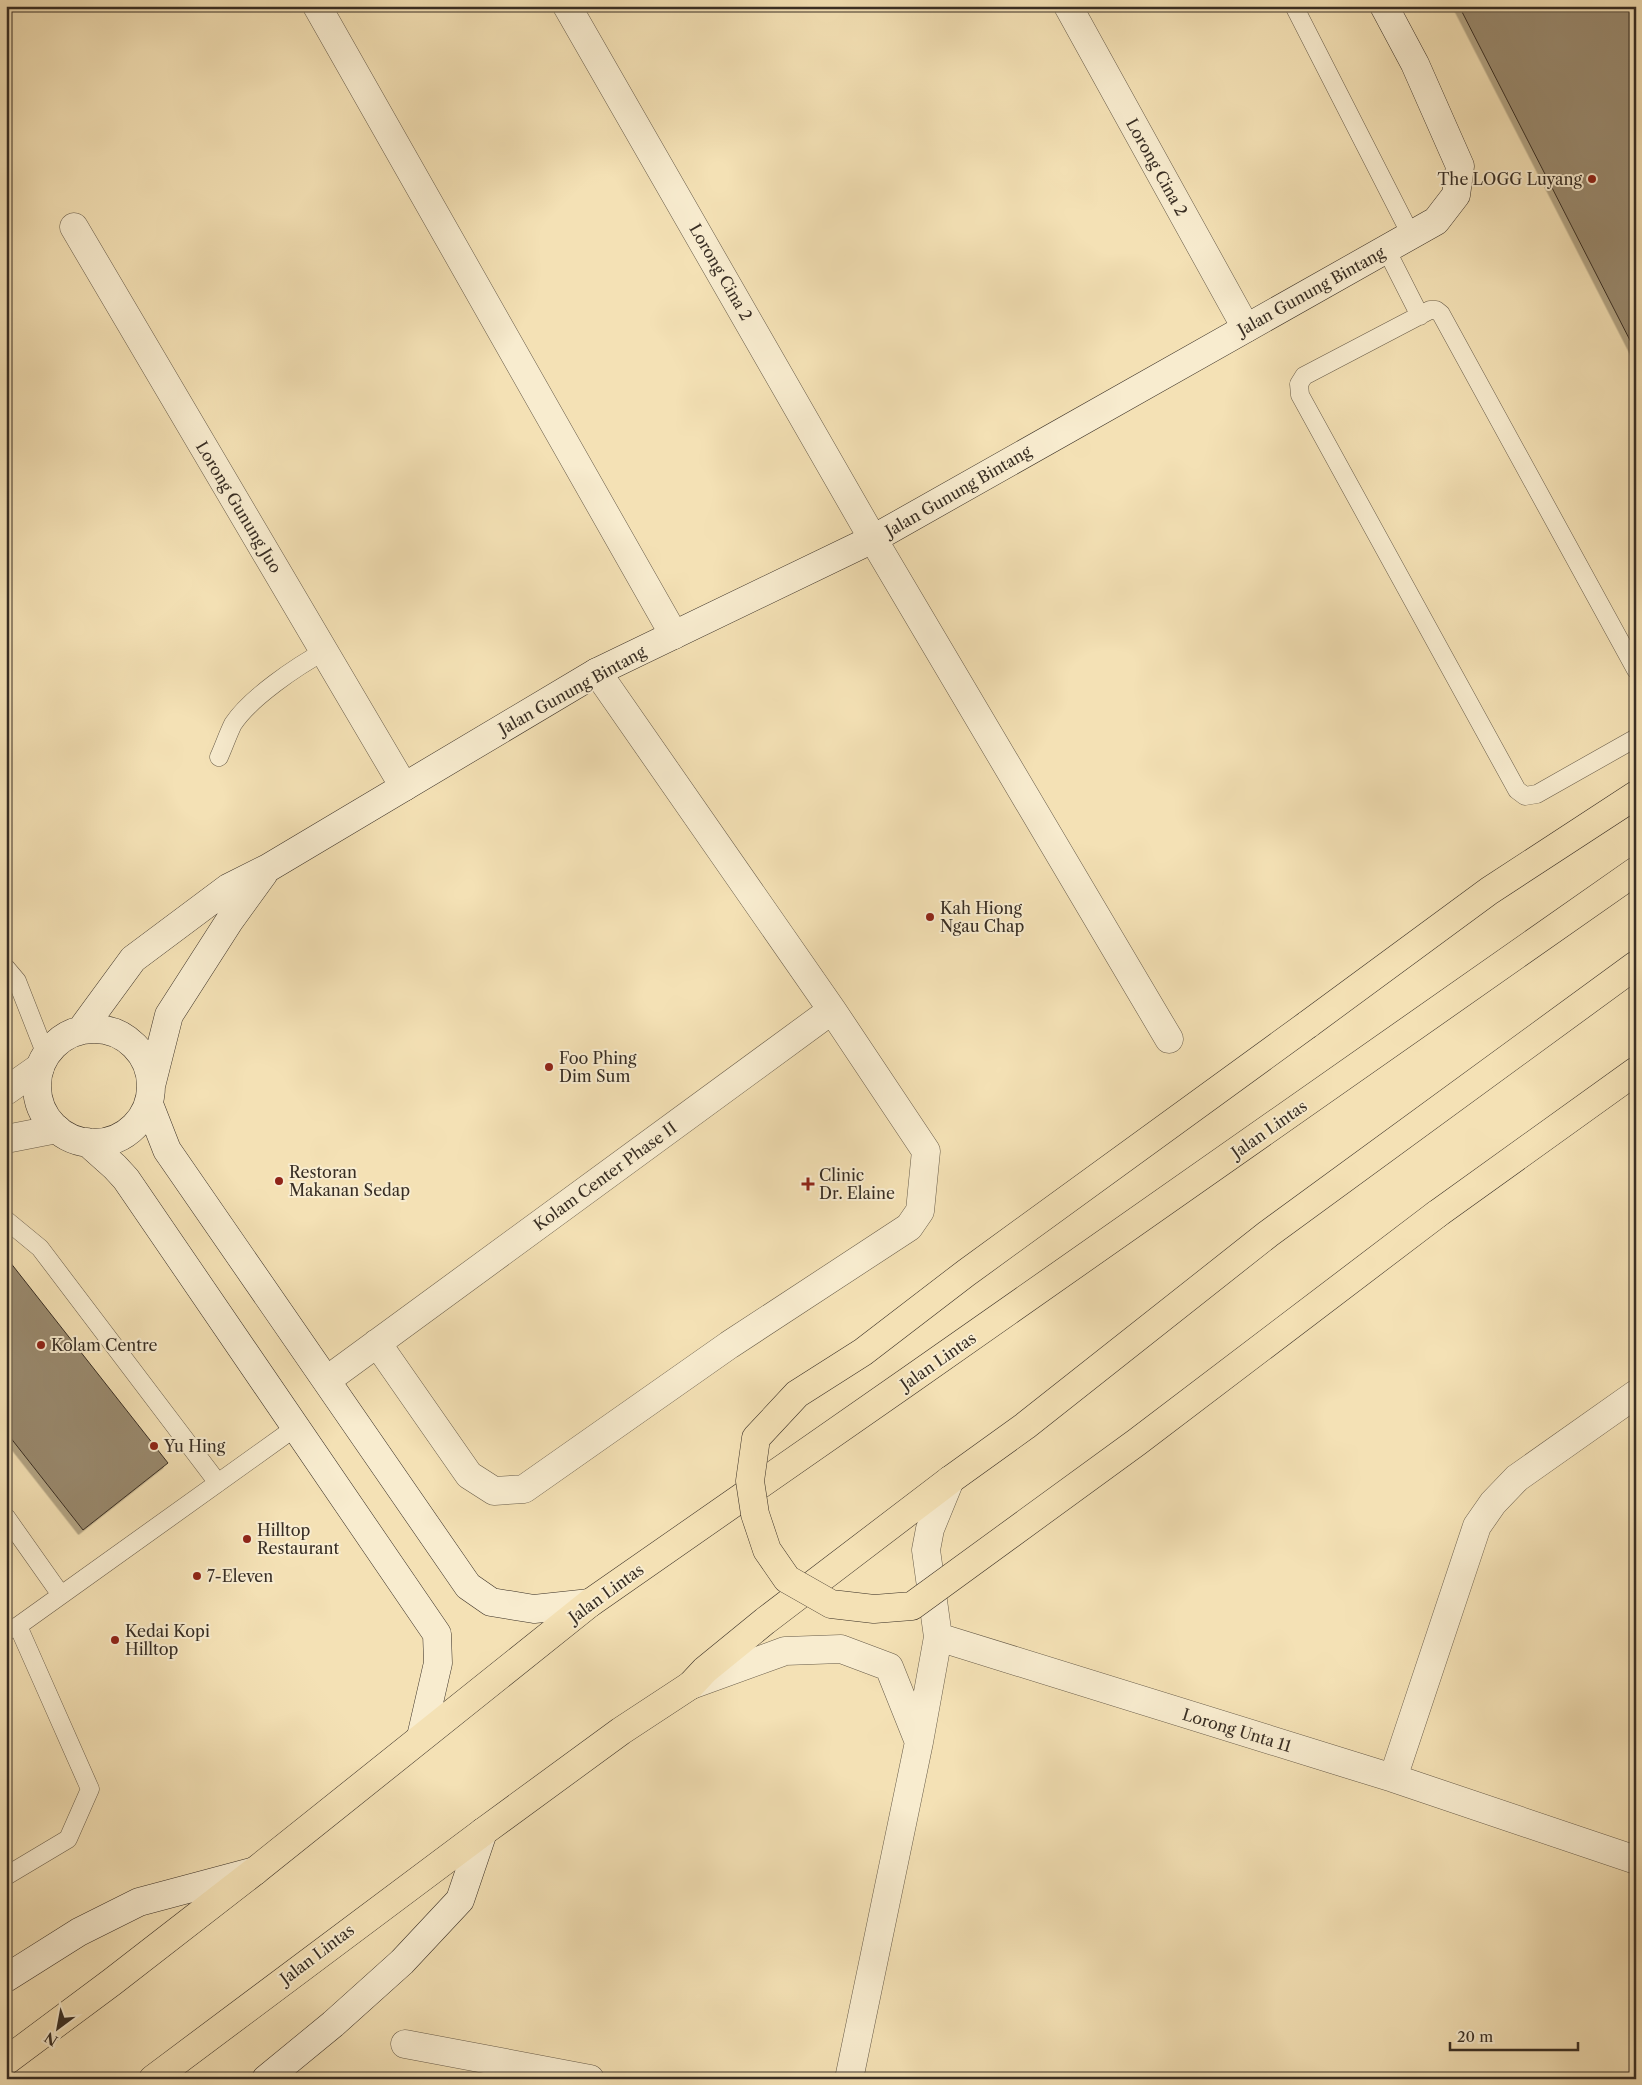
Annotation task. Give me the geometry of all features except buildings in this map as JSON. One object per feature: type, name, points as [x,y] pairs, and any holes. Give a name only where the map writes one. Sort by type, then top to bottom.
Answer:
[{"type":"highway","points":[[1636,795],[1489,891],[966,1272],[863,1352],[797,1394],[756,1438],[750,1481],[755,1514],[767,1550],[788,1579],[831,1604],[874,1609],[912,1606],[1137,1442],[1437,1214],[1636,1071]]},
{"type":"highway","name":"Jalan Lintas","points":[[6,2061],[112,1982],[254,1871],[590,1602],[1636,871]]},
{"type":"highway","name":"Jalan Lintas","points":[[153,2079],[483,1832],[621,1732],[691,1685],[705,1670],[766,1620],[950,1480],[1025,1426],[1268,1234],[1636,965]]},
{"type":"street","points":[[317,6],[674,635]]},
{"type":"street","name":"Lorong Cina 2","points":[[567,6],[873,539],[1169,1039]]},
{"type":"street","name":"Lorong Cina 2","points":[[1068,6],[1246,328]]},
{"type":"street","name":"Jalan Gunung Bintang","points":[[81,1030],[133,960],[228,888],[268,868],[597,672],[873,539],[1436,221],[1456,195],[1460,166],[1414,64],[1384,6]]},
{"type":"street","name":"Lorong Gunung Juo","points":[[74,227],[404,787]]},
{"type":"street","points":[[377,1343],[469,1475],[494,1491],[524,1489],[729,1345],[909,1227],[920,1212],[926,1151],[832,1010],[597,672]]},
{"type":"street","name":"Jalan Gunung Bintang","points":[[150,1095],[169,1015],[230,920],[268,868]]},
{"type":"street","name":"Kolam Center Phase II","points":[[327,1380],[832,1010]]},
{"type":"street","points":[[6,1091],[43,1061],[66,1036],[81,1030],[98,1029],[115,1033],[129,1041],[141,1054],[148,1070],[150,1095],[167,1150],[468,1586],[491,1602],[534,1609],[590,1602]]},
{"type":"street","points":[[43,1061],[37,1084],[39,1100],[46,1115],[56,1128],[70,1137],[87,1142],[103,1142],[118,1137],[131,1129],[142,1117],[150,1095]]},
{"type":"street","points":[[6,1139],[56,1128]]},
{"type":"street","points":[[87,1142],[126,1179],[437,1634],[438,1663],[420,1737]]},
{"type":"street","points":[[1393,1778],[1477,1526],[1493,1503],[1517,1478],[1636,1394]]},
{"type":"street","points":[[854,2077],[938,1637],[926,1550],[930,1529],[950,1480]]},
{"type":"street","name":"Lorong Unta 11","points":[[938,1637],[1393,1778],[1636,1860]]},
{"type":"street","points":[[691,1685],[785,1651],[841,1649],[889,1667],[919,1742]]},
{"type":"street","points":[[266,2079],[334,2024],[402,1962],[460,1900],[483,1832]]},
{"type":"street","name":"Jalan Lintas","points":[[6,1978],[79,1932],[139,1902],[254,1871]]},
{"type":"street","points":[[404,2044],[590,2079]]},
{"type":"lane","points":[[1294,6],[1411,235]]},
{"type":"lane","points":[[1386,249],[1420,316]]},
{"type":"lane","points":[[1636,670],[1441,314],[1436,310],[1430,310],[1304,376],[1299,384],[1300,395],[1517,790],[1525,796],[1537,794],[1636,738]]},
{"type":"lane","points":[[219,757],[233,725],[250,704],[305,662],[325,652]]},
{"type":"lane","points":[[6,968],[17,981],[43,1061]]},
{"type":"lane","points":[[6,1220],[40,1248],[218,1483]]},
{"type":"lane","points":[[6,1876],[68,1839],[90,1789],[12,1629],[296,1427]]},
{"type":"lane","points":[[6,1517],[61,1595]]},
{"type":"place","name":"The LOGG Luyang","points":[[1592,179]]},
{"type":"place","name":"Kah Hiong Ngau Chap","points":[[930,917]]},
{"type":"place","name":"Foo Phing Dim Sum","points":[[549,1067]]},
{"type":"place","name":"Restoran Makanan Sedap","points":[[279,1181]]},
{"type":"place","name":"Clinic Dr. Elaine","points":[[808,1184]]},
{"type":"place","name":"Kolam Centre","points":[[41,1345]]},
{"type":"place","name":"Yu Hing","points":[[154,1446]]},
{"type":"place","name":"Hilltop Restaurant","points":[[247,1539]]},
{"type":"place","name":"7-Eleven","points":[[197,1576]]},
{"type":"place","name":"Kedai Kopi Hilltop","points":[[115,1640]]}]
